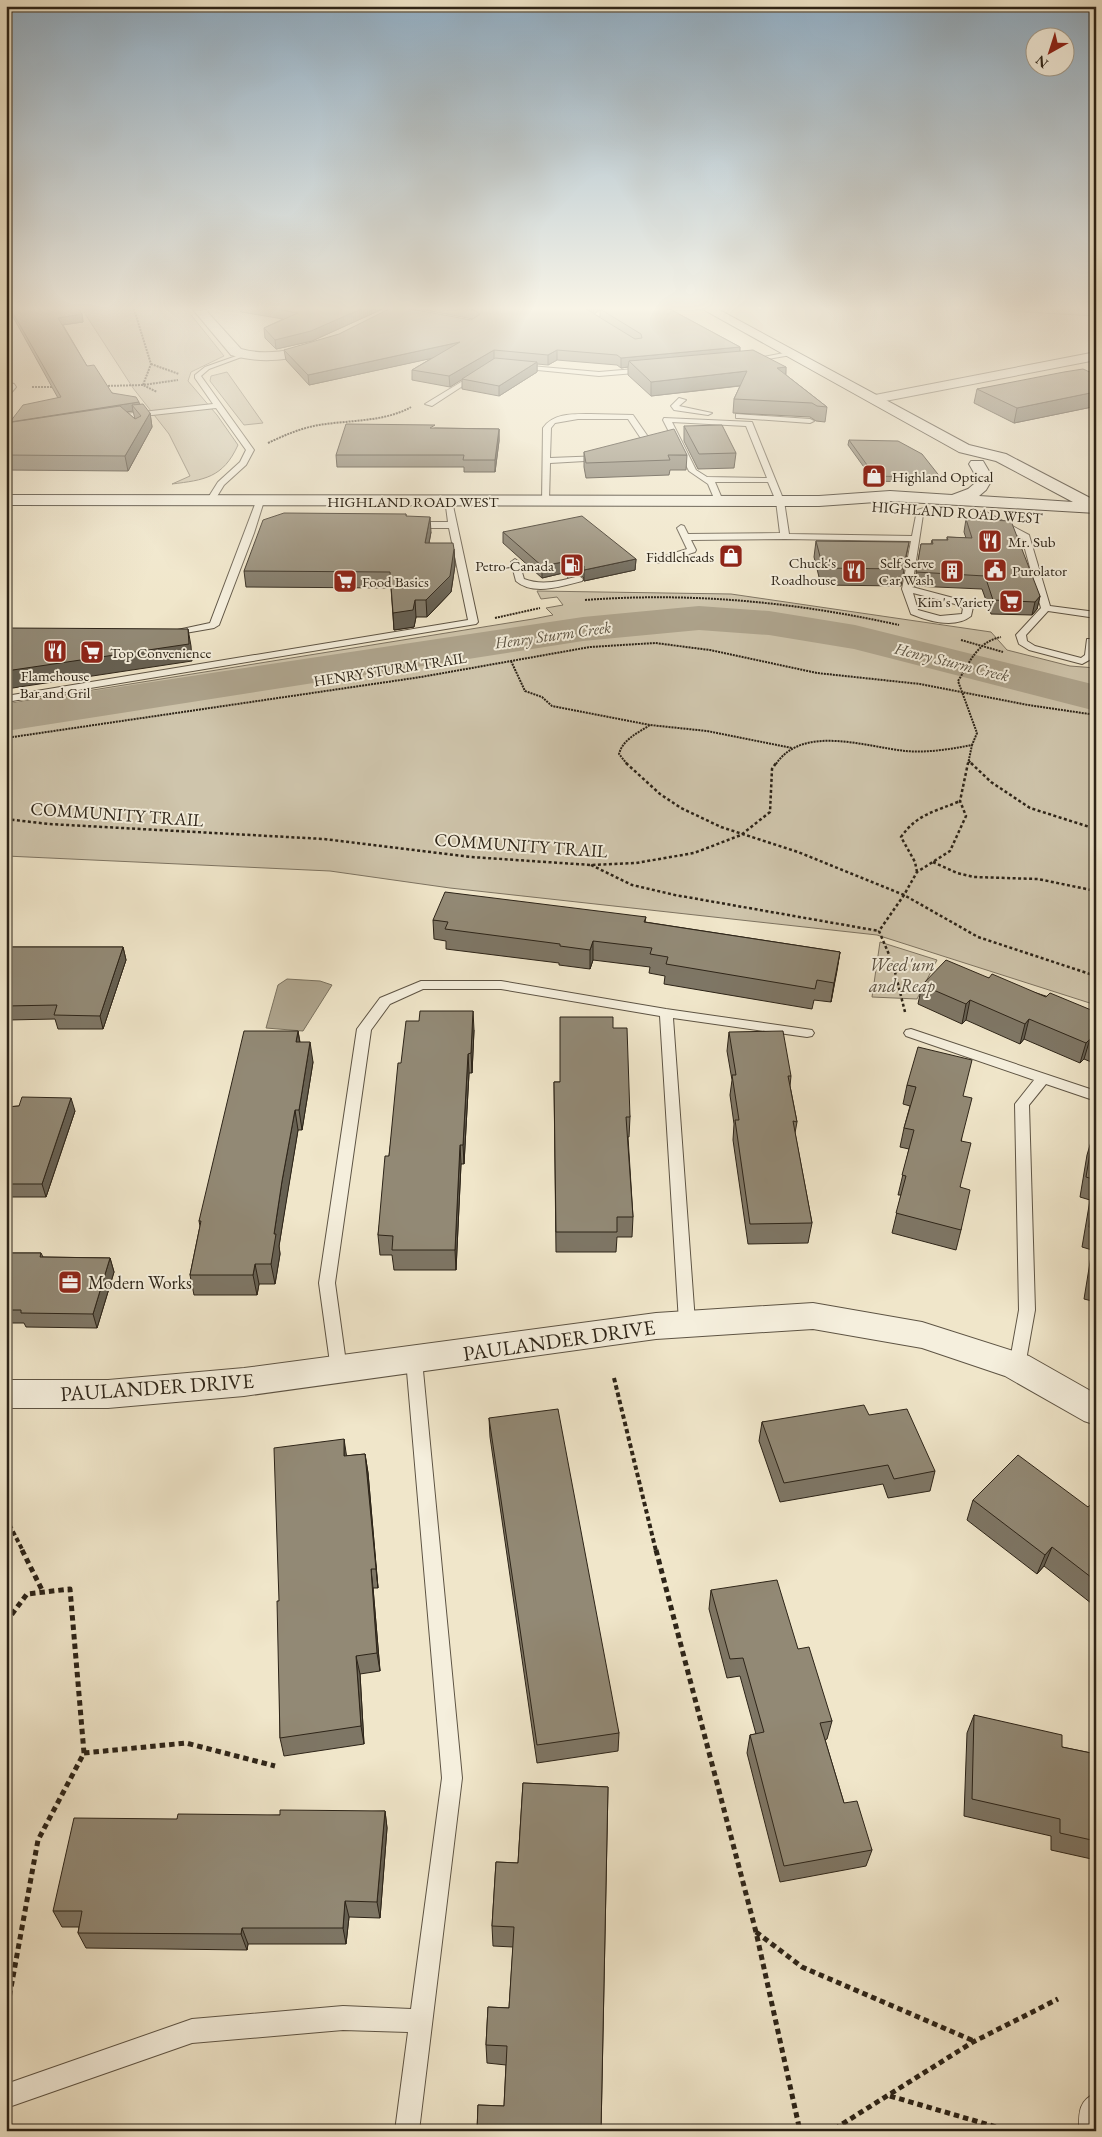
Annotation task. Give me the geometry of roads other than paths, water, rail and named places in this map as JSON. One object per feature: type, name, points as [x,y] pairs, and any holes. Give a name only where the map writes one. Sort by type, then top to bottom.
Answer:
[{"type":"main road","points":[[885,406],[964,449],[1001,457],[1093,516]]},
{"type":"main road","points":[[955,499],[977,492],[985,478],[977,464],[964,449]]},
{"type":"main road","points":[[977,464],[1003,477]]},
{"type":"main road","points":[[1027,490],[1055,504],[1093,516]]},
{"type":"main road","name":"HIGHLAND ROAD WEST","points":[[6,500],[819,501],[890,496],[1055,504]]},
{"type":"main road","name":"HIGHLAND ROAD WEST","points":[[819,501],[983,514],[1093,516]]},
{"type":"main road","name":"PAULANDER DRIVE","points":[[6,1394],[108,1394],[244,1382],[687,1322],[813,1316],[922,1335],[1017,1366],[1096,1411]]},
{"type":"lane","points":[[116,417],[218,406],[250,450],[243,464],[221,484],[210,501]]},
{"type":"lane","points":[[675,406],[686,411],[810,422]]},
{"type":"lane","points":[[545,501],[547,428],[552,421],[562,418],[613,415],[630,417],[649,444],[632,449]]},
{"type":"lane","points":[[126,416],[134,426]]},
{"type":"lane","points":[[719,501],[712,483],[693,471],[667,420],[749,424],[780,501],[785,536]]},
{"type":"lane","points":[[546,461],[597,460],[614,454]]},
{"type":"lane","points":[[706,479],[772,480]]},
{"type":"lane","points":[[160,636],[214,625],[257,524],[260,501]]},
{"type":"lane","points":[[6,699],[473,622],[448,501]]},
{"type":"lane","points":[[907,589],[958,602],[968,608],[966,616],[951,621],[931,618],[914,612],[907,589],[921,510]]},
{"type":"lane","points":[[983,514],[1026,537],[1046,608]]},
{"type":"lane","points":[[405,525],[453,525]]},
{"type":"lane","points":[[658,561],[692,550],[681,528]]},
{"type":"lane","points":[[686,537],[785,536],[916,539]]},
{"type":"lane","points":[[515,562],[520,581],[531,586],[549,586],[579,579]]},
{"type":"lane","points":[[1046,608],[1092,617]]},
{"type":"lane","points":[[1046,608],[1021,635],[1022,642],[1032,648],[1082,661],[1090,656],[1090,641]]},
{"type":"lane","points":[[339,1370],[326,1283],[364,1028],[385,1001],[421,985],[501,985],[666,1013],[807,1033]]},
{"type":"lane","points":[[666,1013],[687,1322]]},
{"type":"lane","points":[[911,1033],[1096,1096]]},
{"type":"lane","points":[[1017,1366],[1027,1310],[1022,1104],[1043,1078]]},
{"type":"lane","points":[[407,2131],[452,1778],[414,1360]]},
{"type":"lane","points":[[6,2096],[192,2030],[343,2018],[421,2021]]},
{"type":"lane","points":[[1091,2131],[1091,2110],[1096,2105]]},
{"type":"waterway","name":"Henry Sturm Creek","points":[[6,718],[583,629],[699,618],[769,623],[855,637],[1096,698]]},
{"type":"place","name":"Highland Optical","points":[[874,476]]},
{"type":"place","name":"Mr. Sub","points":[[990,541]]},
{"type":"place","name":"Fiddleheads","points":[[731,556]]},
{"type":"place","name":"Petro-Canada","points":[[572,565]]},
{"type":"place","name":"Purolator","points":[[995,570]]},
{"type":"place","name":"Chuck's Roadhouse","points":[[854,571]]},
{"type":"place","name":"Self Serve Car Wash","points":[[952,571]]},
{"type":"place","name":"Food Basics","points":[[345,581]]},
{"type":"place","name":"Kim's Variety","points":[[1011,601]]},
{"type":"place","name":"Flamehouse Bar and Gril","points":[[55,651]]},
{"type":"place","name":"Top Convenience","points":[[92,652]]},
{"type":"place","name":"Modern Works","points":[[70,1282]]},
{"type":"park label","name":"Weed'um and Reap","points":[[902,974]]}]
